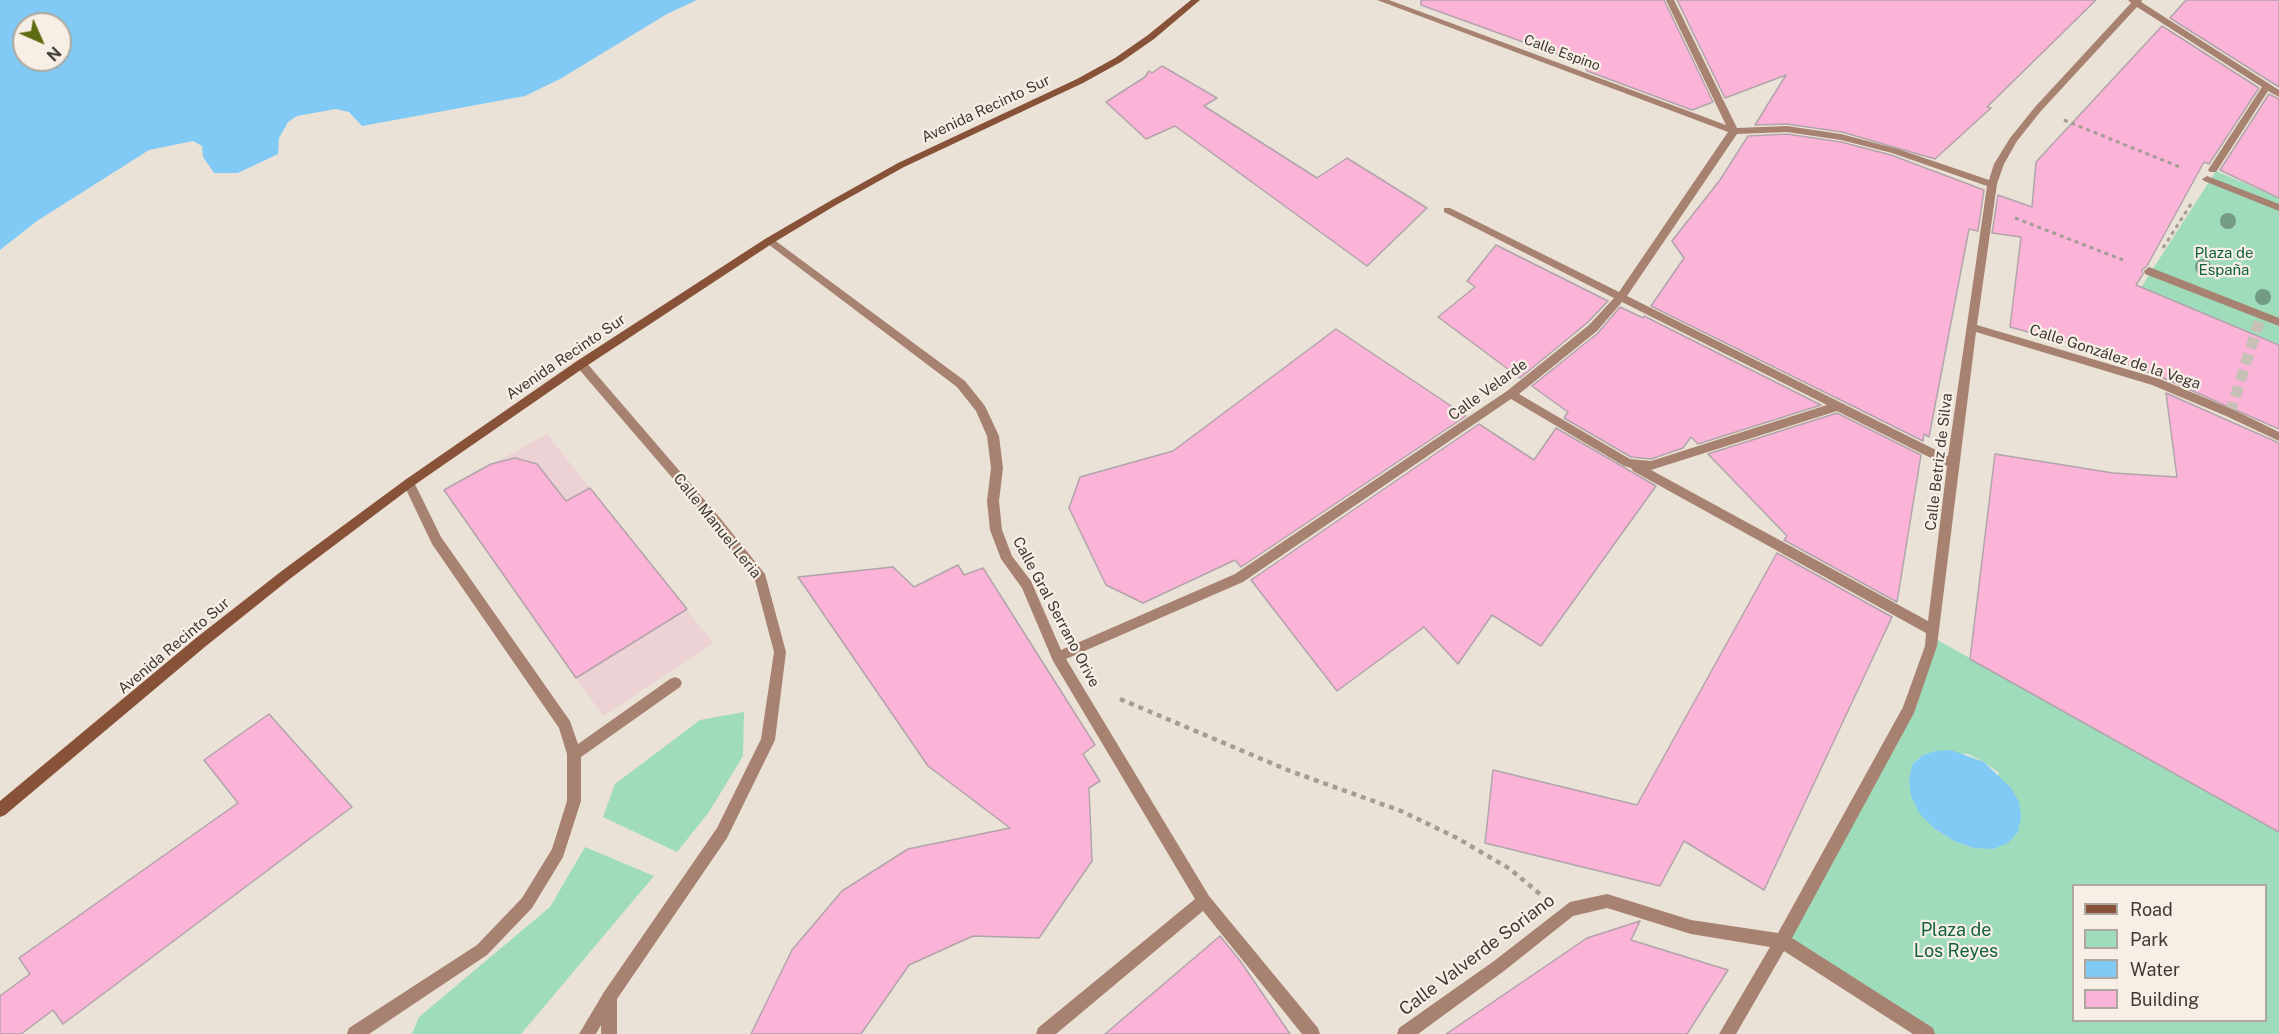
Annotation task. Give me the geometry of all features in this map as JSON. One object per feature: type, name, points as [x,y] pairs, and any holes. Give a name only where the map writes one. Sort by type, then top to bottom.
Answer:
[{"type":"main road","name":"Avenida Recinto Sur","points":[[0,810],[201,642],[287,574],[409,483],[581,364],[769,241],[902,165],[1080,81],[1150,38],[1196,0]]},
{"type":"street","name":"Calle Espino","points":[[1381,0],[1734,131]]},
{"type":"street","points":[[1670,0],[1734,131],[1787,129],[1841,137],[1895,151],[1992,184]]},
{"type":"street","points":[[2135,1],[2279,94]]},
{"type":"street","name":"Calle Betriz de Silva","points":[[1727,1034],[1782,941],[1909,709],[1931,646],[1952,463],[1992,184],[1999,164],[2013,140],[2038,109],[2135,1]]},
{"type":"street","points":[[2267,87],[2210,174],[2279,208]]},
{"type":"street","name":"Calle Velarde","points":[[1058,657],[1239,578],[1511,394],[1593,328],[1621,297],[1734,131]]},
{"type":"street","points":[[1447,210],[1952,463]]},
{"type":"street","name":"Calle Gral Serrano Orive","points":[[769,241],[961,384],[981,409],[993,436],[997,468],[993,501],[996,530],[1007,559],[1027,585],[1058,657],[1204,901],[1312,1034]]},
{"type":"street","points":[[2149,271],[2279,322]]},
{"type":"street","name":"Calle González de la Vega","points":[[1972,327],[2156,382],[2230,413],[2279,437]]},
{"type":"street","name":"Calle Manuel Leria","points":[[581,364],[716,521],[761,578],[780,652],[768,740],[722,833],[609,997],[587,1034]]},
{"type":"street","points":[[1511,394],[1628,463],[1934,631]]},
{"type":"street","points":[[1628,463],[1640,466],[1661,464],[1838,406]]},
{"type":"street","points":[[356,1034],[482,950],[527,903],[558,852],[574,801],[574,754],[565,725],[436,540],[409,483]]},
{"type":"street","points":[[574,754],[675,683]]},
{"type":"street","points":[[1044,1034],[1204,901]]},
{"type":"street","name":"Calle Valverde Soriano","points":[[1406,1034],[1499,966],[1570,909],[1607,901],[1691,927],[1782,941]]},
{"type":"street","points":[[1782,941],[1927,1034]]},
{"type":"street","points":[[609,997],[609,1034]]},
{"type":"path","points":[[2038,109],[2188,171]]},
{"type":"path","points":[[2149,271],[2210,174]]},
{"type":"path","points":[[1989,208],[2127,262]]},
{"type":"path","points":[[1070,677],[1290,771],[1401,811],[1457,838],[1510,869],[1563,914]]},
{"type":"shaded area","points":[[547,434],[713,643],[603,716],[444,490]]},
{"type":"green space","name":"Plaza de España","points":[[2216,171],[2279,198],[2279,345],[2140,289]]},
{"type":"green space","name":"Plaza de Los Reyes","points":[[1934,638],[2279,832],[2279,1034],[1927,1034],[1782,941],[1909,709]],"holes":[[[1968,754],[1999,773],[1974,848],[1954,841],[1935,829],[1909,780],[1912,765],[1923,755]]]},
{"type":"green space","points":[[744,712],[743,756],[709,812],[677,852],[603,817],[615,784],[700,720]]},
{"type":"green space","points":[[585,847],[654,876],[521,1034],[412,1034],[419,1017],[550,907]]},
{"type":"water","points":[[0,0],[697,0],[667,14],[560,79],[525,96],[362,126],[349,112],[336,109],[297,116],[288,122],[279,138],[278,154],[238,173],[214,173],[203,157],[202,146],[193,141],[149,150],[37,221],[0,250]]},
{"type":"water","points":[[1951,750],[1984,762],[2011,788],[2019,802],[2021,817],[2018,832],[2008,843],[1993,849],[1974,848],[1954,841],[1935,829],[1920,814],[1911,796],[1909,780],[1912,765],[1923,755]]},
{"type":"building","points":[[1421,0],[1664,0],[1713,102],[1692,110],[1587,71],[1584,64],[1421,5]]},
{"type":"building","points":[[1677,0],[2096,0],[1987,107],[1991,108],[1935,159],[1842,132],[1787,124],[1755,125],[1786,75],[1725,98]]},
{"type":"building","points":[[2186,0],[2279,0],[2279,87],[2170,18]]},
{"type":"building","points":[[2162,26],[2259,88],[2209,164],[2204,162],[2147,266],[2142,270],[2143,274],[2136,285],[2279,345],[2279,429],[2161,377],[2078,346],[2010,327],[2021,237],[1992,233],[1998,195],[2032,207],[2036,162]]},
{"type":"building","points":[[1162,66],[1217,98],[1204,106],[1317,178],[1347,158],[1427,208],[1367,266],[1175,126],[1146,139],[1106,102],[1145,77],[1149,71],[1152,73]]},
{"type":"building","points":[[2269,94],[2279,99],[2279,198],[2220,170]]},
{"type":"building","points":[[1787,134],[1841,142],[1891,155],[1984,190],[1978,231],[1969,229],[1929,437],[1924,434],[1923,441],[1651,306],[1684,258],[1672,241],[1720,180],[1748,136]]},
{"type":"building","points":[[1496,245],[1608,301],[1587,323],[1520,378],[1438,317],[1475,287],[1467,281]]},
{"type":"building","points":[[1620,307],[1643,318],[1644,316],[1821,405],[1698,444],[1691,437],[1683,448],[1651,459],[1631,457],[1564,418],[1568,412],[1532,386],[1598,333]]},
{"type":"building","points":[[1336,329],[1466,416],[1241,567],[1235,560],[1143,603],[1106,585],[1069,508],[1080,477],[1173,451]]},
{"type":"building","points":[[2166,393],[2279,443],[2279,832],[1970,659],[1995,454],[2113,473],[2177,477]]},
{"type":"building","points":[[1837,413],[1921,455],[1897,602],[1784,540],[1787,536],[1708,454]]},
{"type":"building","points":[[1479,424],[1534,460],[1556,428],[1656,486],[1541,646],[1492,615],[1458,664],[1424,627],[1337,691],[1251,580]]},
{"type":"building","points":[[515,458],[537,464],[566,501],[590,488],[687,609],[576,678],[444,490],[491,464]]},
{"type":"building","points":[[1777,553],[1892,617],[1764,890],[1684,841],[1660,886],[1485,843],[1493,770],[1637,805]]},
{"type":"building","points":[[958,565],[964,575],[983,568],[1095,745],[1083,754],[1100,781],[1089,788],[1092,861],[1039,938],[973,936],[909,965],[861,1034],[751,1034],[792,950],[842,891],[908,849],[1010,828],[928,766],[798,577],[893,567],[914,587]]},
{"type":"building","points":[[269,714],[352,807],[63,1024],[53,1010],[21,1034],[0,1034],[0,996],[30,974],[19,958],[238,803],[204,760]]},
{"type":"building","points":[[1640,921],[1631,940],[1728,970],[1687,1034],[1446,1034],[1587,938]]},
{"type":"building","points":[[1220,936],[1241,962],[1290,1034],[1105,1034]]},
{"type":"tunnel","points":[[2230,413],[2261,316]]}]
